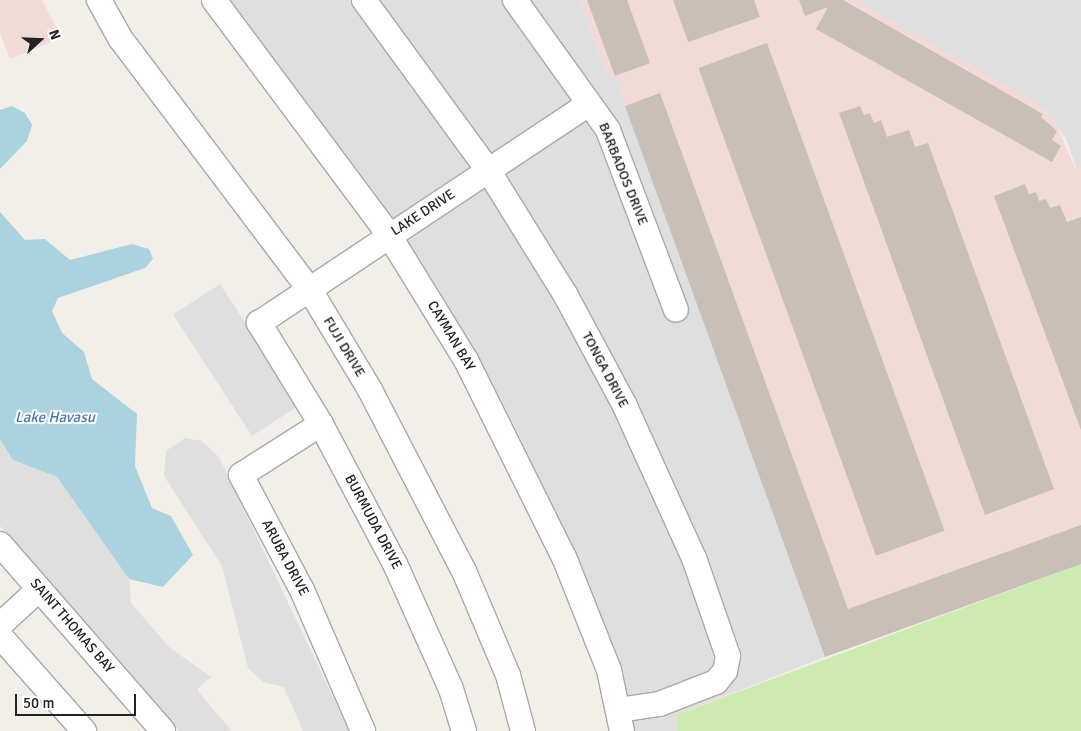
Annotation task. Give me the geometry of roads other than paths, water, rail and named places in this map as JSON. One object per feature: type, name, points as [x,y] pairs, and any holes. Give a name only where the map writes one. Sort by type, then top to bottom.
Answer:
[{"type":"street","name":"FUJI DRIVE","points":[[99,0],[120,38],[310,290],[411,465],[464,571],[508,675],[523,731]]},
{"type":"street","name":"CAYMAN BAY","points":[[214,0],[389,235],[466,360],[520,463],[593,628],[621,720]]},
{"type":"street","name":"TONGA DRIVE","points":[[364,0],[488,170],[565,294],[624,404],[694,558],[728,656],[725,671],[716,682],[621,720]]},
{"type":"street","name":"BARBADOS DRIVE","points":[[515,0],[608,130],[676,310]]},
{"type":"street","name":"LAKE DRIVE","points":[[259,323],[588,104]]},
{"type":"street","name":"BURMUDA DRIVE","points":[[259,323],[321,424],[395,564],[451,689],[464,731]]},
{"type":"street","name":"ARUBA DRIVE","points":[[321,424],[241,475],[302,590],[363,731]]},
{"type":"street","name":"SAINT THOMAS BAY","points":[[0,544],[163,731]]},
{"type":"street","points":[[0,625],[39,589]]},
{"type":"street","points":[[0,636],[84,731]]},
{"type":"water","points":[[12,106],[25,113],[32,125],[27,141],[0,169],[0,110]]},
{"type":"water","name":"Lake Havasu","points":[[0,212],[25,240],[45,239],[70,260],[132,244],[149,249],[153,259],[145,268],[58,298],[52,311],[62,333],[84,352],[92,379],[137,414],[135,466],[152,508],[171,516],[193,555],[163,587],[129,579],[57,477],[13,460],[0,439]]}]
